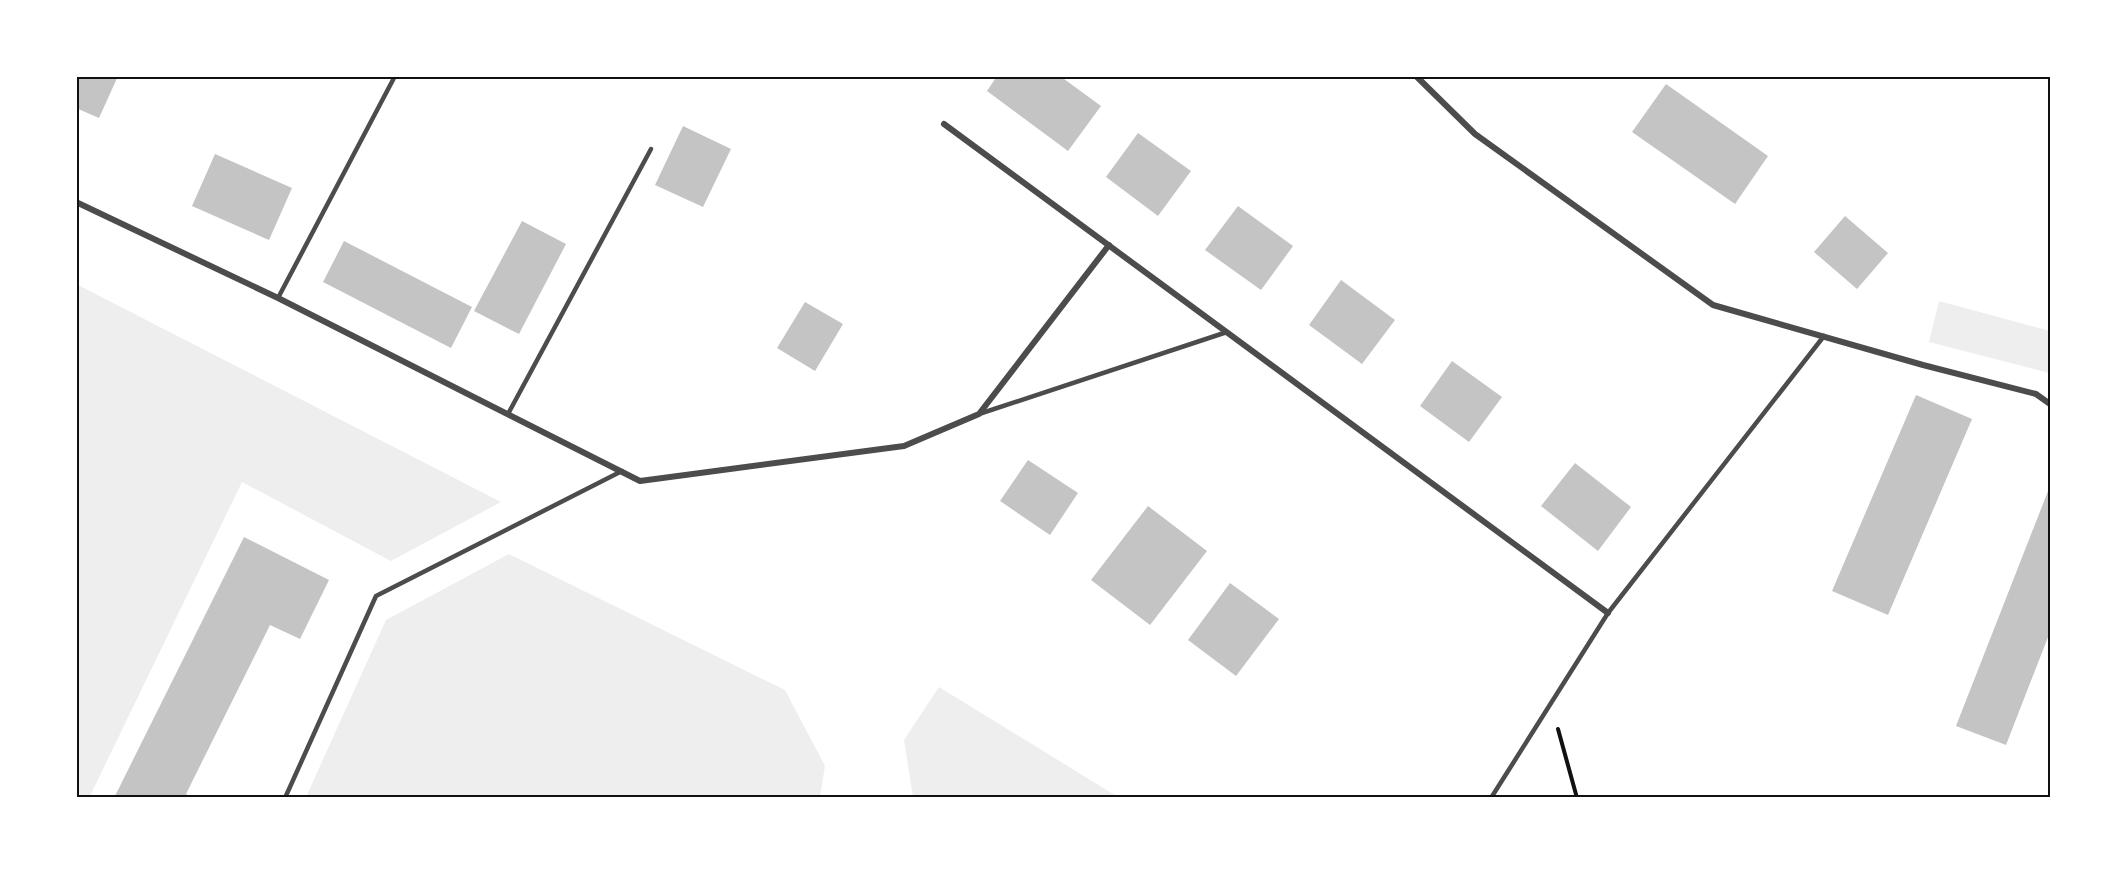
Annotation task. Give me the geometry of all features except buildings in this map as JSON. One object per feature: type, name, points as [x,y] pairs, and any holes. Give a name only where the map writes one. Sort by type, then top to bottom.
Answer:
[{"type":"street","points":[[1416,76],[1475,135],[1713,305],[1923,365],[2036,394],[2050,404]]},
{"type":"street","points":[[944,124],[1608,613]]},
{"type":"street","points":[[76,202],[278,298],[640,481],[904,446],[979,414],[1109,245]]},
{"type":"lane","points":[[278,298],[395,76]]},
{"type":"lane","points":[[508,414],[651,149]]},
{"type":"lane","points":[[979,414],[1227,332]]},
{"type":"lane","points":[[1491,798],[1608,613],[1824,336]]},
{"type":"lane","points":[[285,798],[376,596],[622,471]]},
{"type":"path","points":[[1560,719],[1558,730],[1577,798]]},
{"type":"shaded area","points":[[76,284],[501,502],[391,561],[242,482],[89,798],[76,797]]},
{"type":"shaded area","points":[[1939,301],[2050,331],[2050,375],[2046,372],[1929,342]]},
{"type":"shaded area","points":[[509,554],[785,690],[825,766],[820,797],[306,797],[386,620]]},
{"type":"shaded area","points":[[939,687],[1118,797],[913,797],[904,740]]}]
